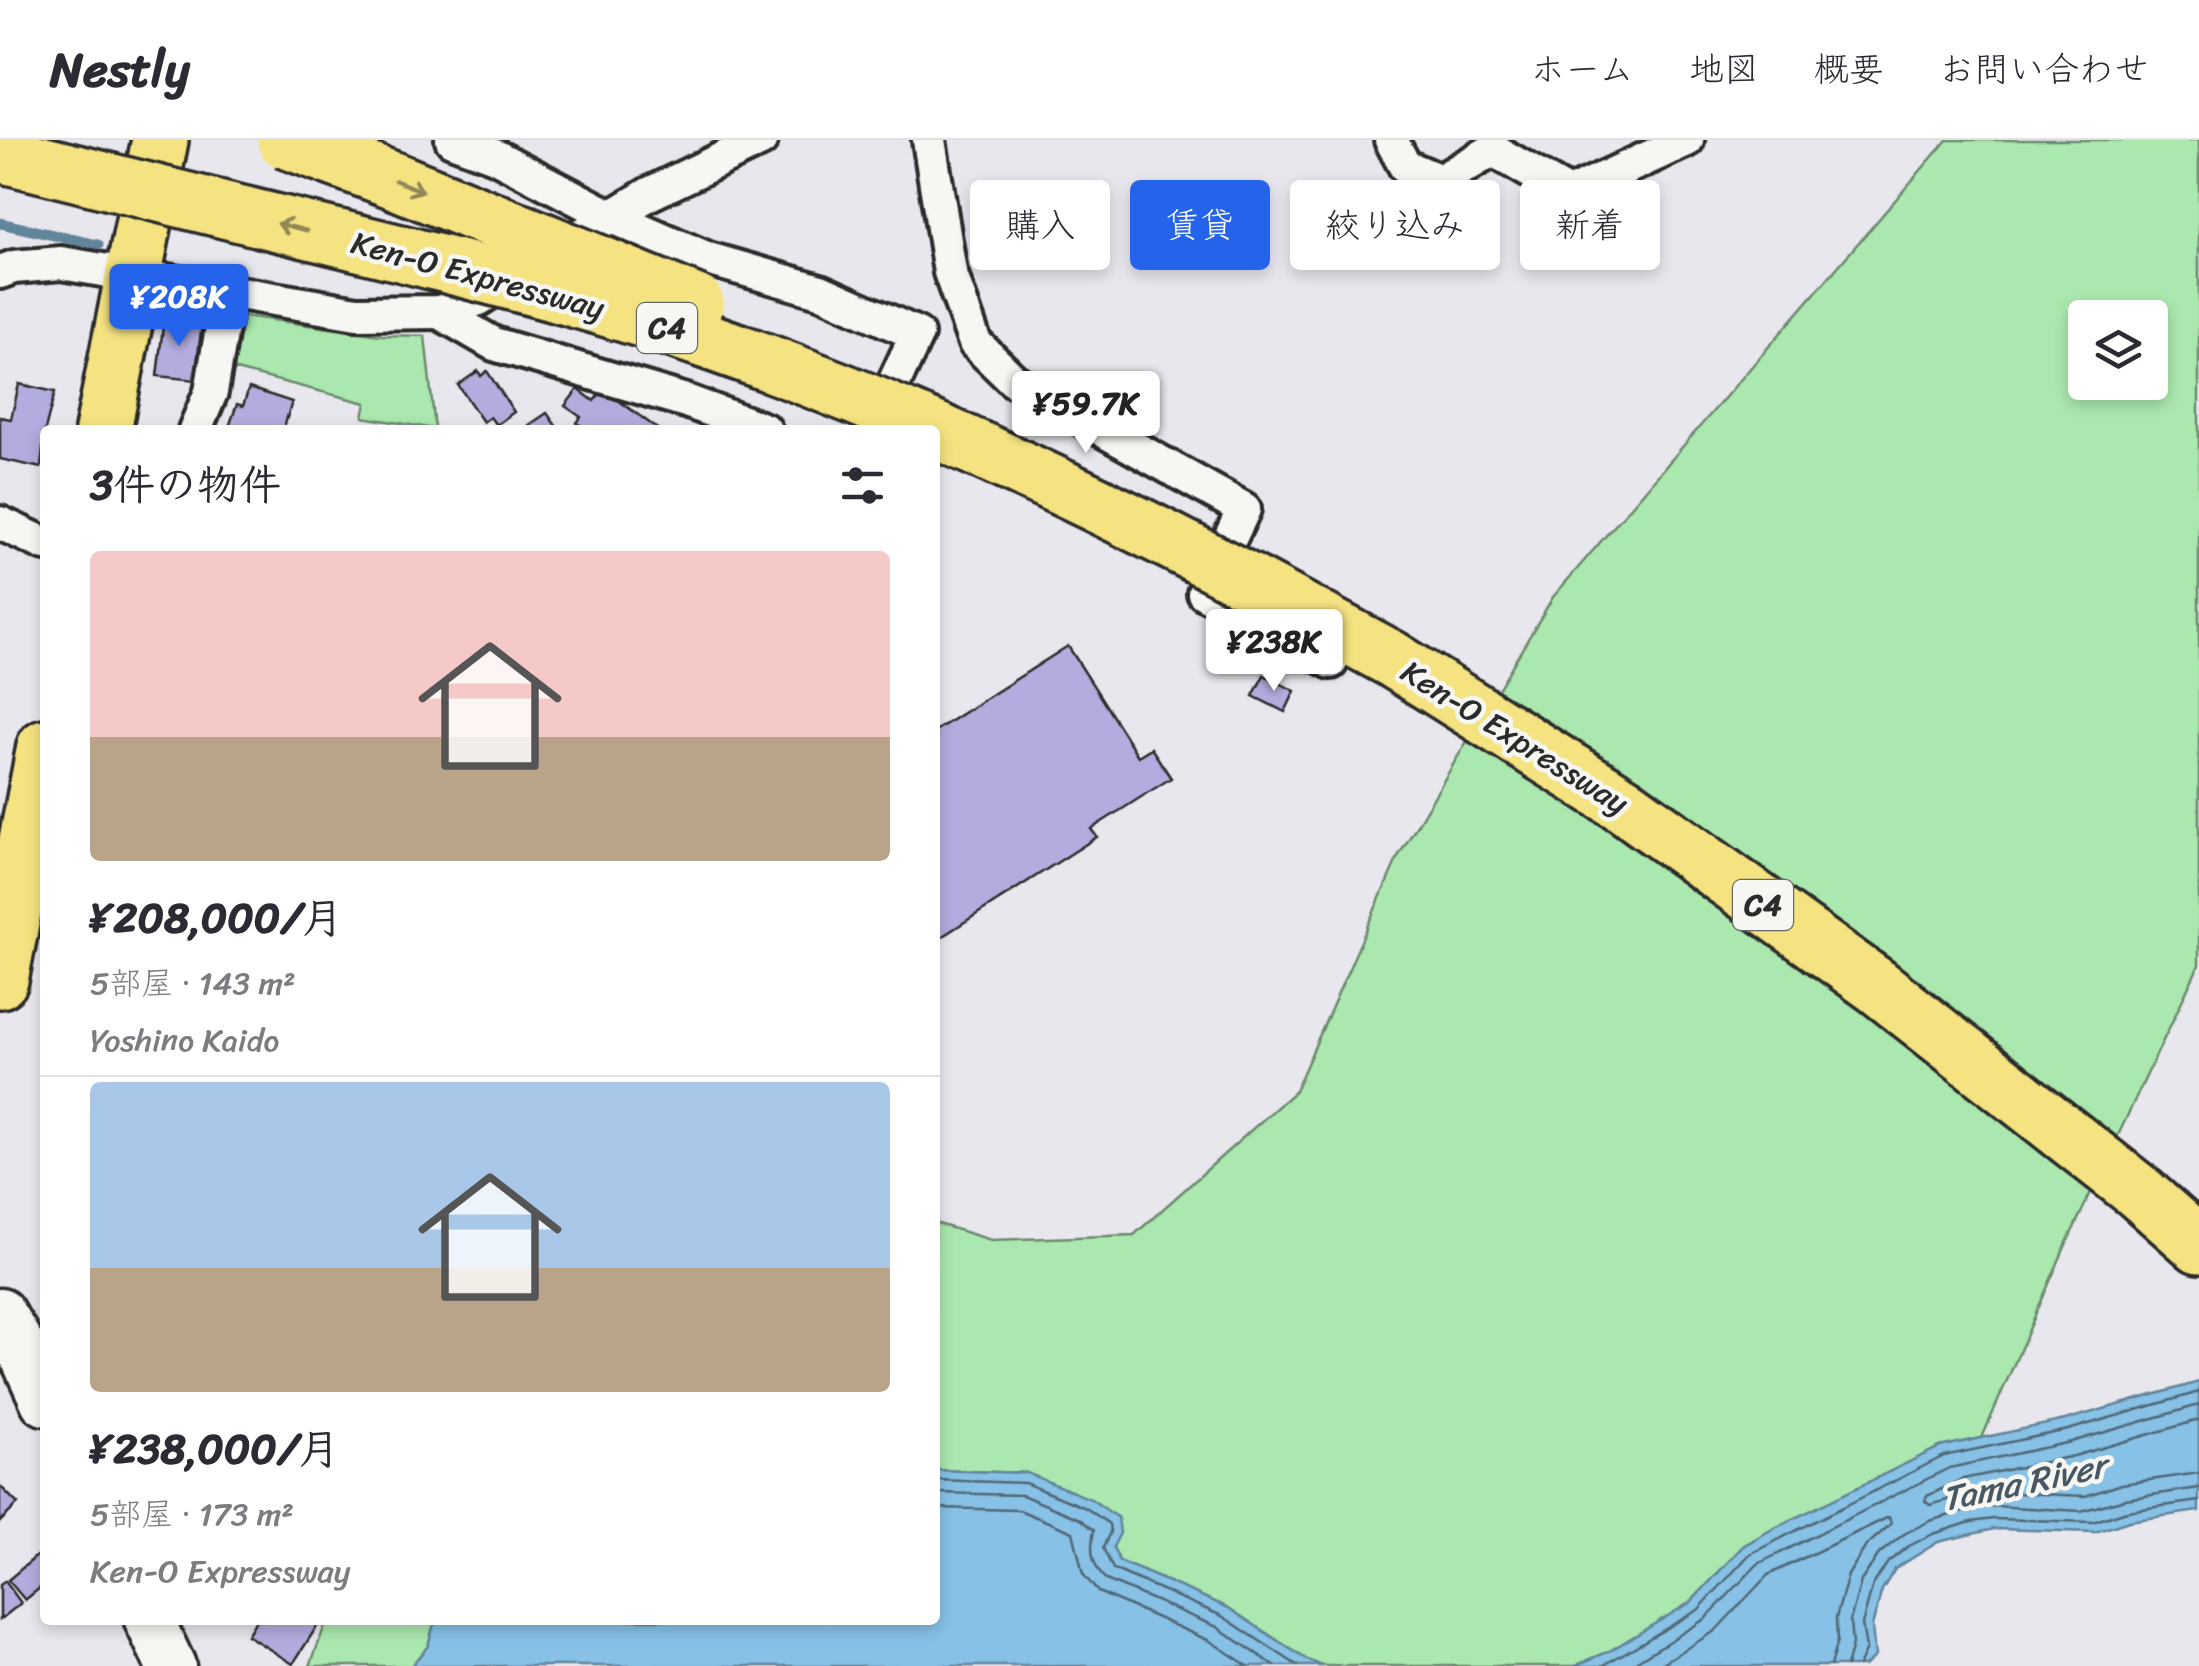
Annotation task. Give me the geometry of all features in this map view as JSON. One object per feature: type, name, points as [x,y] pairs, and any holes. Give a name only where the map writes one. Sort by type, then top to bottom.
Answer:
[{"type":"highway","points":[[104,425],[160,140]]},
{"type":"highway","name":"Ken-O Expressway","points":[[285,140],[720,313],[1000,434],[1171,514],[1308,586],[1635,784],[1768,876],[2011,1059],[2199,1213]]},
{"type":"highway","name":"Ken-O Expressway","points":[[0,154],[551,292],[709,341],[924,425]]},
{"type":"highway","name":"Ken-O Expressway","points":[[940,432],[1162,535],[1392,659],[1624,804],[1923,1021],[2140,1192],[2199,1245]]},
{"type":"highway","points":[[0,980],[40,773]]},
{"type":"main road","points":[[0,1313],[20,1344],[40,1390]]},
{"type":"main road","points":[[150,1625],[171,1666]]},
{"type":"street","points":[[452,140],[495,156],[612,217],[708,259],[820,291],[916,334],[874,425]]},
{"type":"street","points":[[0,272],[61,263],[356,313],[439,312],[478,299],[673,181],[761,140]]},
{"type":"street","points":[[929,140],[950,272],[975,343],[1012,380],[1244,509],[1204,593],[1331,662]]},
{"type":"street","points":[[1391,140],[1405,166],[1440,181],[1493,150],[1569,194],[1635,151],[1687,140]]},
{"type":"street","points":[[197,425],[212,392],[228,293]]},
{"type":"street","points":[[439,312],[494,344],[751,425]]},
{"type":"street","points":[[0,523],[40,542]]},
{"type":"green space","points":[[1947,140],[2199,140],[2199,965],[2064,1249],[1982,1438],[1940,1447],[1769,1531],[1743,1546],[1691,1602],[1608,1652],[1574,1666],[1322,1666],[1227,1607],[1119,1561],[1113,1547],[1027,1473],[940,1470],[940,1225],[991,1240],[1134,1235],[1295,1091],[1398,857],[1553,597]]},
{"type":"green space","points":[[235,315],[380,335],[425,336],[435,425],[363,417],[366,403],[228,368]]},
{"type":"green space","points":[[325,1625],[434,1625],[428,1646],[411,1666],[310,1666]]},
{"type":"water","name":"Tama River","points":[[2199,1382],[2199,1511],[2129,1521],[2095,1532],[1994,1529],[1938,1542],[1895,1569],[1882,1590],[1872,1626],[1875,1656],[1864,1666],[1574,1666],[1608,1652],[1691,1602],[1743,1546],[1940,1447],[2065,1420]]},
{"type":"water","points":[[940,1470],[1027,1473],[1091,1499],[1118,1518],[1120,1533],[1113,1547],[1119,1561],[1227,1607],[1322,1666],[411,1666],[428,1646],[434,1625],[940,1625]]},
{"type":"building","points":[[164,318],[202,323],[195,380],[157,376]]},
{"type":"building","points":[[478,371],[481,376],[487,371],[514,412],[496,425],[490,417],[483,422],[458,385]]},
{"type":"building","points":[[19,384],[55,392],[46,425],[40,425],[40,468],[0,459],[0,417],[11,419]]},
{"type":"building","points":[[249,388],[292,402],[285,425],[230,425],[237,404],[243,406]]},
{"type":"building","points":[[578,389],[594,401],[603,389],[652,425],[580,425],[577,423],[581,417],[565,406]]},
{"type":"building","points":[[547,413],[555,425],[529,425]]},
{"type":"building","points":[[1068,646],[1138,756],[1151,748],[1171,778],[1091,829],[1097,837],[940,938],[940,728]]},
{"type":"building","points":[[1264,675],[1295,691],[1285,712],[1253,696]]},
{"type":"building","points":[[0,1486],[18,1504],[0,1522]]},
{"type":"building","points":[[40,1553],[40,1588],[25,1600],[8,1580]]},
{"type":"building","points":[[5,1581],[21,1603],[0,1620],[0,1585]]},
{"type":"building","points":[[253,1625],[318,1625],[293,1664],[247,1635]]},
{"type":"waterway","points":[[0,223],[98,245]]}]
